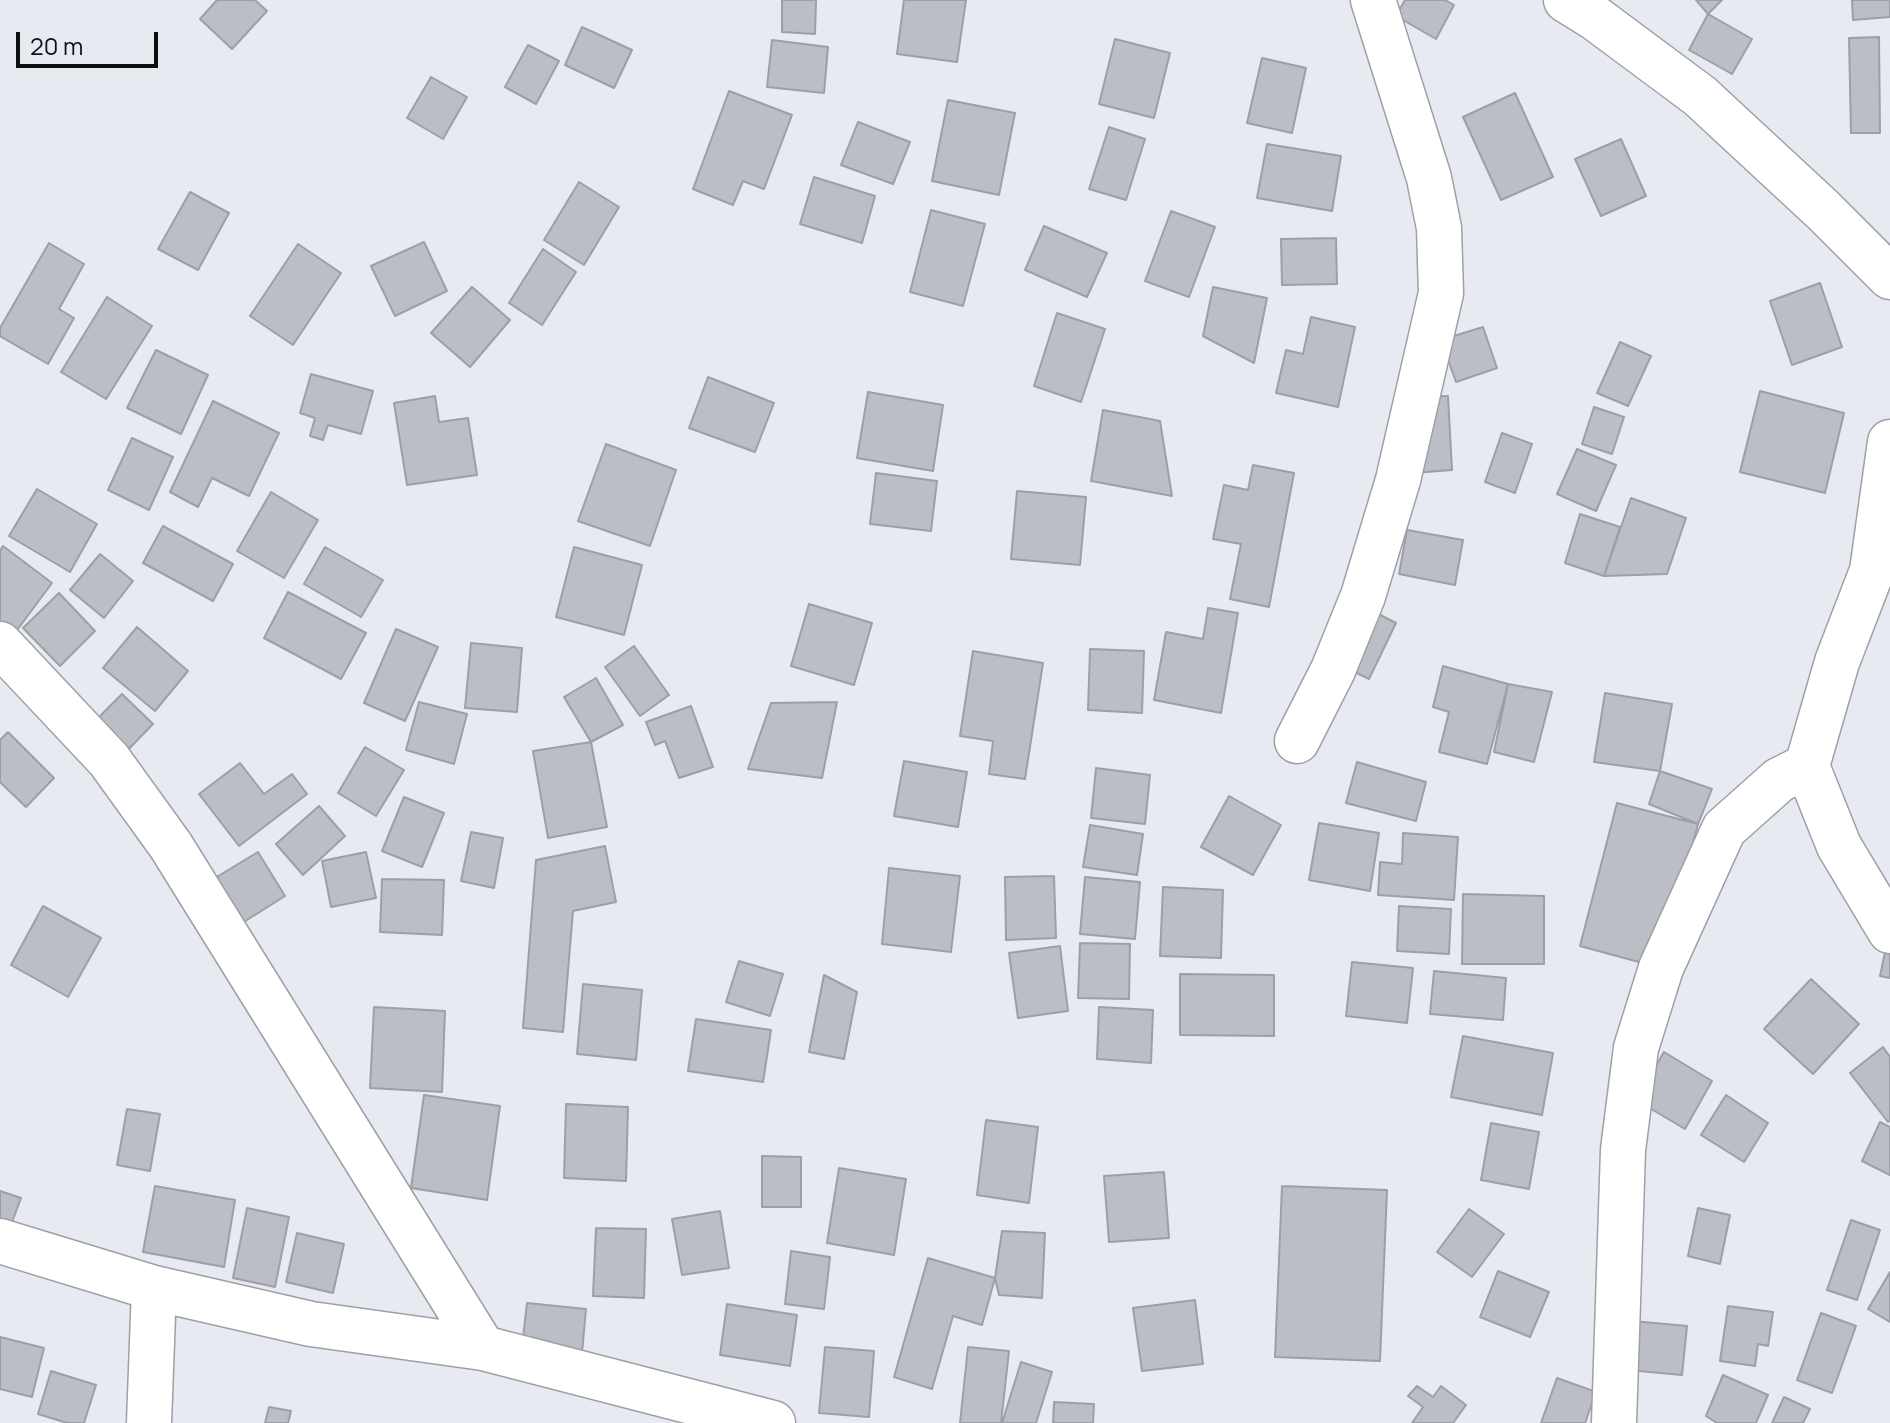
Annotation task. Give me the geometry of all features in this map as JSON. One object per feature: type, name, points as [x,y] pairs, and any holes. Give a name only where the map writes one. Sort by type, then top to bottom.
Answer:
[{"type":"street","points":[[1297,741],[1333,670],[1363,596],[1398,480],[1441,293],[1439,228],[1429,178],[1373,0]]},
{"type":"street","points":[[1566,0],[1700,96],[1890,277]]},
{"type":"street","points":[[1890,442],[1872,571],[1837,662],[1807,766],[1839,846],[1890,931]]},
{"type":"street","points":[[0,644],[109,760],[171,846],[483,1348]]},
{"type":"street","points":[[1614,1423],[1623,1150],[1636,1048],[1661,968],[1724,829],[1779,780],[1807,766]]},
{"type":"street","points":[[0,1241],[154,1288],[311,1324],[483,1348],[773,1423]]},
{"type":"street","points":[[149,1423],[154,1288]]},
{"type":"building","points":[[217,0],[255,0],[267,11],[232,49],[200,19]]},
{"type":"building","points":[[782,0],[816,0],[815,34],[782,32]]},
{"type":"building","points":[[904,0],[966,0],[957,62],[897,54]]},
{"type":"building","points":[[1405,0],[1445,0],[1454,5],[1436,39],[1396,16]]},
{"type":"building","points":[[1696,0],[1722,0],[1708,14]]},
{"type":"building","points":[[1852,0],[1890,0],[1890,17],[1853,20]]},
{"type":"building","points":[[1708,14],[1752,39],[1732,74],[1689,50]]},
{"type":"building","points":[[582,27],[632,50],[614,88],[565,65]]},
{"type":"building","points":[[1879,37],[1880,133],[1851,133],[1849,38]]},
{"type":"building","points":[[1115,39],[1170,53],[1154,118],[1099,104]]},
{"type":"building","points":[[772,40],[828,47],[824,93],[767,87]]},
{"type":"building","points":[[528,45],[559,61],[536,104],[505,87]]},
{"type":"building","points":[[1262,58],[1306,68],[1292,133],[1247,123]]},
{"type":"building","points":[[431,77],[467,97],[443,139],[407,118]]},
{"type":"building","points":[[729,91],[792,115],[764,189],[743,181],[733,205],[693,189]]},
{"type":"building","points":[[1515,93],[1553,177],[1501,200],[1463,117]]},
{"type":"building","points":[[948,100],[1015,113],[999,195],[932,181]]},
{"type":"building","points":[[858,122],[910,142],[893,184],[841,165]]},
{"type":"building","points":[[1109,127],[1145,139],[1126,200],[1089,189]]},
{"type":"building","points":[[1621,139],[1646,196],[1601,216],[1575,159]]},
{"type":"building","points":[[1267,144],[1341,156],[1332,211],[1257,198]]},
{"type":"building","points":[[814,177],[875,196],[862,243],[800,224]]},
{"type":"building","points":[[579,182],[619,207],[584,265],[544,240]]},
{"type":"building","points":[[190,192],[229,213],[198,270],[158,249]]},
{"type":"building","points":[[931,210],[985,224],[963,306],[910,292]]},
{"type":"building","points":[[1171,211],[1215,227],[1189,297],[1145,281]]},
{"type":"building","points":[[1044,226],[1107,253],[1087,297],[1025,270]]},
{"type":"building","points":[[1336,238],[1337,284],[1282,285],[1281,239]]},
{"type":"building","points":[[424,242],[447,291],[395,316],[371,266]]},
{"type":"building","points":[[49,243],[84,264],[59,309],[74,318],[48,364],[0,336],[0,328]]},
{"type":"building","points":[[298,244],[341,273],[293,345],[250,316]]},
{"type":"building","points":[[543,249],[576,272],[542,325],[509,303]]},
{"type":"building","points":[[1820,283],[1842,347],[1792,365],[1770,301]]},
{"type":"building","points":[[472,287],[510,320],[470,367],[431,333]]},
{"type":"building","points":[[1213,287],[1267,298],[1254,363],[1203,336]]},
{"type":"building","points":[[107,297],[152,326],[106,399],[61,372]]},
{"type":"building","points":[[1057,313],[1105,329],[1081,402],[1034,386]]},
{"type":"building","points":[[1311,317],[1355,327],[1338,407],[1276,393],[1286,350],[1303,354]]},
{"type":"building","points":[[1483,327],[1497,368],[1456,382],[1441,340]]},
{"type":"building","points":[[1620,342],[1651,356],[1628,406],[1597,393]]},
{"type":"building","points":[[156,350],[208,375],[181,434],[127,408]]},
{"type":"building","points":[[311,374],[373,391],[361,434],[328,425],[323,440],[310,436],[315,418],[300,413]]},
{"type":"building","points":[[708,377],[774,403],[755,452],[689,428]]},
{"type":"building","points":[[1760,391],[1844,413],[1825,493],[1740,472]]},
{"type":"building","points":[[868,392],[943,405],[933,471],[857,458]]},
{"type":"building","points":[[435,396],[439,422],[468,418],[477,475],[407,485],[394,403]]},
{"type":"building","points":[[1448,396],[1452,470],[1413,473],[1409,398]]},
{"type":"building","points":[[213,401],[279,433],[249,496],[212,478],[198,507],[170,492]]},
{"type":"building","points":[[1594,407],[1624,417],[1612,454],[1582,444]]},
{"type":"building","points":[[1103,410],[1160,421],[1172,496],[1091,481]]},
{"type":"building","points":[[1502,433],[1532,444],[1515,493],[1485,482]]},
{"type":"building","points":[[132,438],[173,457],[149,510],[108,490]]},
{"type":"building","points":[[606,444],[676,470],[650,546],[578,521]]},
{"type":"building","points":[[1577,449],[1616,465],[1596,511],[1557,494]]},
{"type":"building","points":[[1253,465],[1294,473],[1269,607],[1230,599],[1241,544],[1213,539],[1224,485],[1248,490]]},
{"type":"building","points":[[876,473],[937,481],[931,531],[870,524]]},
{"type":"building","points":[[37,489],[97,524],[70,572],[9,536]]},
{"type":"building","points":[[1017,491],[1086,497],[1080,565],[1011,559]]},
{"type":"building","points":[[271,492],[318,520],[284,578],[237,551]]},
{"type":"building","points":[[1631,498],[1686,518],[1667,574],[1604,576]]},
{"type":"building","points":[[1580,514],[1620,527],[1604,576],[1565,563]]},
{"type":"building","points":[[163,526],[233,564],[213,601],[143,563]]},
{"type":"building","points":[[1407,530],[1463,540],[1455,585],[1399,574]]},
{"type":"building","points":[[3,546],[52,583],[15,633],[0,622],[0,551]]},
{"type":"building","points":[[325,547],[383,580],[361,617],[304,584]]},
{"type":"building","points":[[574,547],[642,565],[624,635],[556,617]]},
{"type":"building","points":[[100,554],[133,581],[104,618],[70,590]]},
{"type":"building","points":[[288,592],[366,633],[341,679],[264,638]]},
{"type":"building","points":[[59,593],[95,631],[60,666],[23,628]]},
{"type":"building","points":[[1351,600],[1396,623],[1369,679],[1324,657]]},
{"type":"building","points":[[809,604],[872,623],[854,685],[791,666]]},
{"type":"building","points":[[1208,608],[1238,613],[1221,713],[1154,700],[1166,632],[1203,639]]},
{"type":"building","points":[[137,627],[188,671],[155,711],[103,668]]},
{"type":"building","points":[[396,629],[438,647],[405,721],[364,703]]},
{"type":"building","points":[[471,643],[522,648],[517,712],[465,708]]},
{"type":"building","points":[[634,646],[669,695],[640,716],[605,667]]},
{"type":"building","points":[[1090,649],[1144,651],[1142,713],[1088,710]]},
{"type":"building","points":[[973,651],[1043,663],[1025,779],[989,774],[993,741],[960,736]]},
{"type":"building","points":[[1443,666],[1508,684],[1487,764],[1439,752],[1449,712],[1433,707]]},
{"type":"building","points":[[596,678],[623,725],[591,742],[564,697]]},
{"type":"building","points":[[1508,684],[1552,692],[1534,762],[1494,752]]},
{"type":"building","points":[[1605,693],[1672,704],[1660,771],[1594,762]]},
{"type":"building","points":[[122,694],[153,724],[121,757],[90,726]]},
{"type":"building","points":[[419,702],[467,714],[454,764],[406,750]]},
{"type":"building","points":[[837,702],[822,778],[748,769],[771,703]]},
{"type":"building","points":[[691,706],[713,767],[679,778],[665,741],[655,745],[646,722]]},
{"type":"building","points":[[8,732],[54,778],[26,807],[0,782],[0,740]]},
{"type":"building","points":[[591,742],[607,827],[548,838],[533,751]]},
{"type":"building","points":[[365,747],[404,770],[376,816],[338,793]]},
{"type":"building","points":[[904,761],[967,772],[958,827],[894,816]]},
{"type":"building","points":[[1357,762],[1426,782],[1416,821],[1346,803]]},
{"type":"building","points":[[240,763],[264,794],[292,774],[307,794],[239,846],[199,794]]},
{"type":"building","points":[[1096,768],[1150,775],[1145,824],[1091,818]]},
{"type":"building","points":[[1660,771],[1712,789],[1698,824],[1649,804]]},
{"type":"building","points":[[1229,796],[1281,825],[1253,875],[1201,847]]},
{"type":"building","points":[[404,797],[444,813],[422,867],[382,851]]},
{"type":"building","points":[[1617,803],[1698,824],[1661,968],[1580,946]]},
{"type":"building","points":[[319,806],[345,836],[303,875],[276,844]]},
{"type":"building","points":[[1319,823],[1379,833],[1370,891],[1309,880]]},
{"type":"building","points":[[1090,825],[1143,834],[1137,875],[1083,867]]},
{"type":"building","points":[[471,832],[503,838],[494,888],[461,881]]},
{"type":"building","points":[[1403,833],[1458,837],[1454,900],[1378,895],[1380,862],[1402,864]]},
{"type":"building","points":[[605,846],[616,902],[573,911],[563,1032],[523,1028],[536,860]]},
{"type":"building","points":[[258,852],[285,896],[236,927],[210,881]]},
{"type":"building","points":[[366,852],[376,898],[331,907],[322,861]]},
{"type":"building","points":[[889,868],[960,876],[951,952],[882,944]]},
{"type":"building","points":[[1054,876],[1056,938],[1006,940],[1005,877]]},
{"type":"building","points":[[1085,877],[1140,882],[1135,939],[1080,934]]},
{"type":"building","points":[[382,879],[444,880],[442,935],[380,932]]},
{"type":"building","points":[[1163,887],[1223,890],[1221,958],[1160,956]]},
{"type":"building","points":[[1463,894],[1544,896],[1544,964],[1462,964]]},
{"type":"building","points":[[43,906],[101,938],[68,997],[11,965]]},
{"type":"building","points":[[1399,906],[1451,909],[1449,954],[1397,951]]},
{"type":"building","points":[[1890,929],[1890,978],[1880,976]]},
{"type":"building","points":[[1080,943],[1130,944],[1129,999],[1078,998]]},
{"type":"building","points":[[1060,946],[1068,1011],[1018,1018],[1009,953]]},
{"type":"building","points":[[739,961],[783,974],[770,1016],[726,1002]]},
{"type":"building","points":[[1352,962],[1413,968],[1407,1023],[1346,1016]]},
{"type":"building","points":[[1434,971],[1506,978],[1503,1020],[1430,1014]]},
{"type":"building","points":[[1180,974],[1274,975],[1274,1036],[1180,1035]]},
{"type":"building","points":[[824,975],[857,992],[844,1059],[809,1052]]},
{"type":"building","points":[[1811,979],[1859,1024],[1813,1074],[1764,1029]]},
{"type":"building","points":[[583,984],[642,990],[636,1060],[577,1054]]},
{"type":"building","points":[[374,1007],[445,1011],[442,1092],[370,1088]]},
{"type":"building","points":[[1099,1007],[1153,1010],[1151,1063],[1097,1059]]},
{"type":"building","points":[[696,1019],[771,1030],[763,1082],[688,1071]]},
{"type":"building","points":[[1463,1036],[1553,1053],[1542,1115],[1451,1097]]},
{"type":"building","points":[[1883,1047],[1890,1057],[1888,1122],[1850,1073]]},
{"type":"building","points":[[1664,1052],[1712,1081],[1685,1129],[1636,1100]]},
{"type":"building","points":[[424,1095],[500,1106],[487,1200],[411,1188]]},
{"type":"building","points":[[1726,1095],[1768,1123],[1744,1162],[1701,1135]]},
{"type":"building","points":[[566,1104],[628,1107],[626,1181],[564,1178]]},
{"type":"building","points":[[127,1109],[160,1114],[150,1171],[117,1165]]},
{"type":"building","points":[[986,1120],[1038,1127],[1029,1203],[977,1195]]},
{"type":"building","points":[[1880,1122],[1890,1127],[1890,1175],[1862,1161]]},
{"type":"building","points":[[1491,1123],[1539,1132],[1529,1189],[1481,1180]]},
{"type":"building","points":[[762,1156],[801,1157],[801,1207],[762,1207]]},
{"type":"building","points":[[839,1168],[906,1179],[894,1255],[827,1243]]},
{"type":"building","points":[[1164,1172],[1169,1238],[1109,1242],[1104,1176]]},
{"type":"building","points":[[155,1186],[235,1200],[224,1267],[143,1252]]},
{"type":"building","points":[[1282,1186],[1387,1190],[1380,1361],[1275,1357]]},
{"type":"building","points":[[0,1191],[21,1198],[8,1233],[0,1230]]},
{"type":"building","points":[[247,1208],[289,1217],[275,1287],[233,1278]]},
{"type":"building","points":[[1698,1208],[1730,1215],[1720,1264],[1688,1256]]},
{"type":"building","points":[[1469,1209],[1504,1234],[1472,1277],[1437,1252]]},
{"type":"building","points":[[720,1211],[729,1268],[682,1275],[672,1219]]},
{"type":"building","points":[[1851,1220],[1880,1230],[1857,1300],[1827,1290]]},
{"type":"building","points":[[596,1228],[646,1229],[644,1298],[593,1296]]},
{"type":"building","points":[[1002,1231],[1045,1233],[1042,1298],[999,1295],[995,1278]]},
{"type":"building","points":[[297,1233],[344,1244],[333,1293],[286,1282]]},
{"type":"building","points":[[791,1251],[830,1257],[824,1309],[785,1304]]},
{"type":"building","points":[[928,1258],[995,1278],[982,1325],[953,1316],[932,1389],[894,1377]]},
{"type":"building","points":[[1498,1271],[1549,1292],[1530,1337],[1480,1317]]},
{"type":"building","points":[[1890,1272],[1890,1322],[1868,1309]]},
{"type":"building","points":[[1195,1300],[1203,1364],[1142,1371],[1133,1308]]},
{"type":"building","points":[[527,1303],[586,1309],[582,1353],[522,1346]]},
{"type":"building","points":[[727,1304],[797,1315],[790,1366],[720,1355]]},
{"type":"building","points":[[1728,1306],[1773,1312],[1768,1346],[1758,1344],[1755,1366],[1720,1361]]},
{"type":"building","points":[[1821,1313],[1856,1326],[1832,1393],[1797,1380]]},
{"type":"building","points":[[1633,1321],[1687,1326],[1682,1375],[1628,1370]]},
{"type":"building","points":[[0,1337],[44,1348],[32,1397],[0,1389]]},
{"type":"building","points":[[825,1347],[874,1351],[869,1417],[819,1413]]},
{"type":"building","points":[[968,1347],[1009,1351],[1001,1423],[960,1423]]},
{"type":"building","points":[[1021,1362],[1052,1372],[1036,1423],[1002,1423]]},
{"type":"building","points":[[51,1371],[96,1385],[84,1423],[67,1423],[38,1414]]},
{"type":"building","points":[[1723,1375],[1768,1395],[1756,1423],[1717,1423],[1706,1416]]},
{"type":"building","points":[[1557,1378],[1596,1392],[1585,1423],[1541,1423]]},
{"type":"building","points":[[1417,1386],[1433,1397],[1441,1386],[1466,1405],[1453,1423],[1412,1423],[1423,1407],[1408,1396]]},
{"type":"building","points":[[1784,1397],[1810,1409],[1803,1423],[1772,1423]]},
{"type":"building","points":[[1054,1402],[1094,1404],[1093,1423],[1053,1423]]},
{"type":"building","points":[[269,1407],[291,1411],[288,1423],[265,1423]]}]
